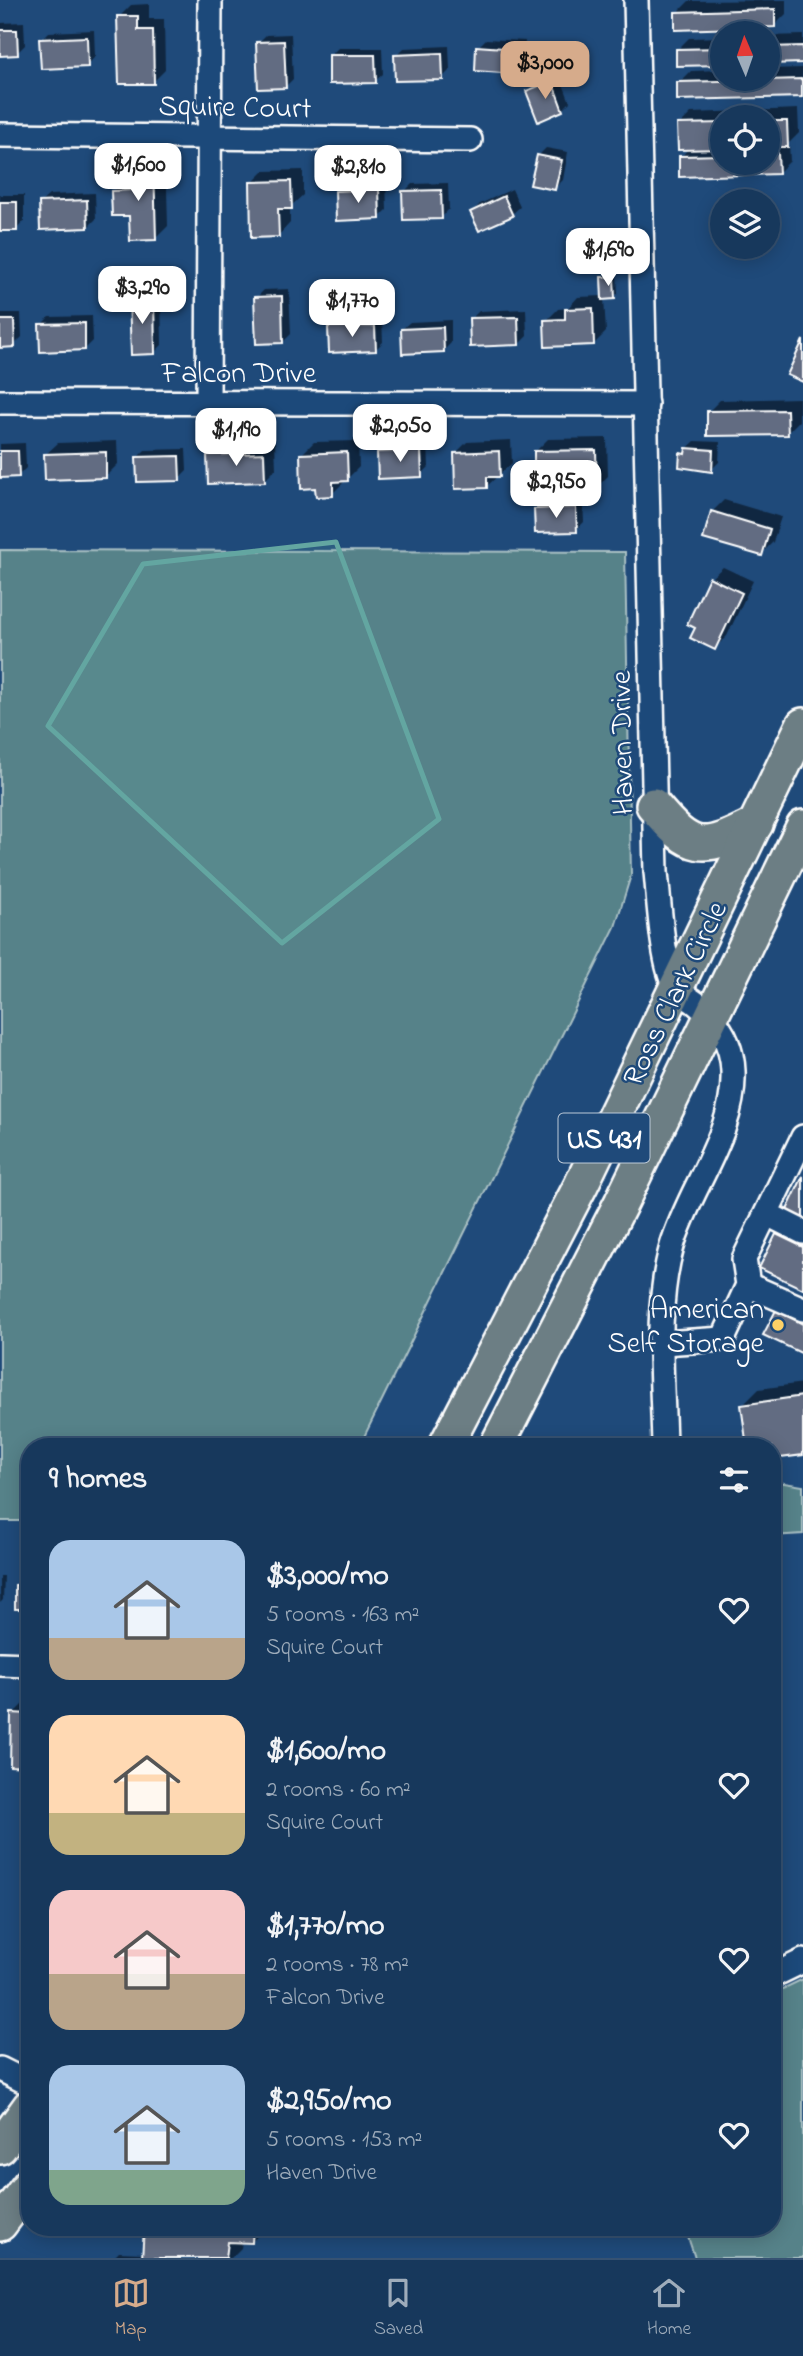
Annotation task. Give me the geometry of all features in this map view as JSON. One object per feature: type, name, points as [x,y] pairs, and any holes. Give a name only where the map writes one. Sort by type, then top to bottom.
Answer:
[{"type":"highway","name":"Ross Clark Circle","points":[[450,1438],[524,1300],[803,725]]},
{"type":"highway","points":[[653,805],[677,834],[700,844],[721,842],[756,824]]},
{"type":"highway","name":"Ross Clark Circle","points":[[501,1438],[563,1321],[803,827]]},
{"type":"highway","points":[[0,2147],[21,2118]]},
{"type":"highway","points":[[0,2224],[21,2196]]},
{"type":"street","points":[[208,403],[210,0]]},
{"type":"street","name":"Haven Drive","points":[[636,0],[653,805],[660,917],[667,961],[676,988]]},
{"type":"street","name":"Squire Court","points":[[0,135],[470,140]]},
{"type":"street","name":"Falcon Drive","points":[[0,402],[646,404]]},
{"type":"street","points":[[664,1438],[664,1286],[672,1244],[720,1134],[733,1093],[732,1054],[712,1017],[676,988]]},
{"type":"street","points":[[663,1343],[723,1339],[748,1285],[744,1259],[803,1137]]},
{"type":"street","points":[[767,1214],[803,1232]]},
{"type":"street","points":[[748,1285],[803,1309]]},
{"type":"street","points":[[0,1664],[21,1665]]},
{"type":"street","points":[[781,1972],[803,1961]]},
{"type":"street","points":[[0,2070],[21,2080]]},
{"type":"highlighted area","points":[[336,542],[439,819],[282,943],[48,726],[143,564]]},
{"type":"green space","points":[[0,550],[625,552],[631,875],[615,927],[363,1438],[21,1438],[21,1521],[0,1521]]},
{"type":"green space","points":[[781,1482],[803,1486],[803,1534],[781,1535]]},
{"type":"green space","points":[[803,1979],[803,2258],[695,2258],[688,2236],[781,2236],[781,1990]]},
{"type":"building","points":[[775,9],[775,21],[710,21],[710,29],[675,30],[675,12]]},
{"type":"building","points":[[117,16],[138,16],[138,30],[153,30],[154,84],[119,84]]},
{"type":"building","points":[[0,30],[17,30],[18,55],[0,56]]},
{"type":"building","points":[[87,37],[88,67],[41,69],[39,39]]},
{"type":"building","points":[[284,41],[286,88],[258,89],[256,42]]},
{"type":"building","points":[[476,46],[518,49],[516,74],[475,71]]},
{"type":"building","points":[[803,46],[803,63],[780,64],[780,47]]},
{"type":"building","points":[[710,48],[710,65],[676,66],[676,49]]},
{"type":"building","points":[[442,53],[443,80],[395,81],[394,55]]},
{"type":"building","points":[[329,55],[375,55],[376,83],[329,84]]},
{"type":"building","points":[[802,79],[802,97],[677,100],[677,82],[710,81],[710,91],[780,91],[780,80]]},
{"type":"building","points":[[552,81],[563,111],[538,122],[526,91]]},
{"type":"building","points":[[780,121],[787,121],[788,147],[780,147]]},
{"type":"building","points":[[710,123],[710,149],[678,150],[677,124]]},
{"type":"building","points":[[537,155],[562,160],[555,190],[530,185]]},
{"type":"building","points":[[710,155],[710,175],[746,175],[679,177],[679,156]]},
{"type":"building","points":[[154,163],[156,240],[130,241],[129,216],[112,216],[111,191],[130,190],[130,164]]},
{"type":"building","points":[[291,181],[292,209],[278,209],[279,237],[251,238],[250,182]]},
{"type":"building","points":[[379,189],[380,219],[336,221],[335,191]]},
{"type":"building","points":[[441,190],[442,219],[403,220],[402,191]]},
{"type":"building","points":[[504,196],[513,216],[479,231],[470,212]]},
{"type":"building","points":[[87,200],[88,228],[40,230],[39,202]]},
{"type":"building","points":[[0,202],[17,202],[17,231],[0,231]]},
{"type":"building","points":[[601,277],[614,277],[615,299],[602,300]]},
{"type":"building","points":[[282,296],[283,343],[256,344],[254,297]]},
{"type":"building","points":[[154,297],[155,354],[131,355],[129,298]]},
{"type":"building","points":[[593,308],[594,345],[545,347],[544,320],[565,319],[565,309]]},
{"type":"building","points":[[518,317],[519,345],[470,347],[469,318]]},
{"type":"building","points":[[0,320],[14,320],[15,347],[0,348]]},
{"type":"building","points":[[85,323],[85,350],[40,352],[39,324]]},
{"type":"building","points":[[375,326],[376,351],[329,353],[328,327]]},
{"type":"building","points":[[443,327],[444,352],[402,354],[401,329]]},
{"type":"building","points":[[803,340],[803,382],[787,375]]},
{"type":"building","points":[[787,410],[788,435],[707,436],[707,411]]},
{"type":"building","points":[[686,448],[713,450],[712,472],[679,467],[680,453],[685,454]]},
{"type":"building","points":[[421,450],[422,477],[378,479],[377,452]]},
{"type":"building","points":[[596,450],[597,490],[548,490],[548,475],[534,475],[534,451]]},
{"type":"building","points":[[0,451],[18,451],[19,477],[0,478]]},
{"type":"building","points":[[499,451],[500,477],[487,477],[487,488],[455,489],[454,453]]},
{"type":"building","points":[[106,452],[106,478],[45,480],[44,454]]},
{"type":"building","points":[[347,452],[348,481],[333,482],[333,496],[316,497],[315,488],[301,489],[300,454]]},
{"type":"building","points":[[264,453],[265,482],[208,484],[207,455]]},
{"type":"building","points":[[179,456],[180,481],[137,482],[136,457]]},
{"type":"building","points":[[576,507],[577,532],[535,533],[534,509]]},
{"type":"building","points":[[711,511],[770,529],[762,556],[703,539]]},
{"type":"building","points":[[709,577],[742,593],[715,650],[690,638],[695,628],[687,624]]},
{"type":"building","points":[[803,1176],[803,1220],[786,1212]]},
{"type":"building","points":[[776,1234],[803,1247],[803,1289],[759,1268]]},
{"type":"building","points":[[776,1310],[803,1324],[803,1354],[763,1335]]},
{"type":"building","points":[[803,1396],[803,1455],[781,1458],[781,1438],[746,1438],[741,1405]]},
{"type":"building","points":[[15,1585],[21,1585],[21,1609],[15,1609]]},
{"type":"building","points":[[11,1713],[21,1714],[21,1767],[10,1766]]},
{"type":"building","points":[[143,2236],[252,2236],[252,2243],[228,2242],[226,2258],[142,2258]]},
{"type":"place","name":"American Self Storage","points":[[778,1325]]}]
